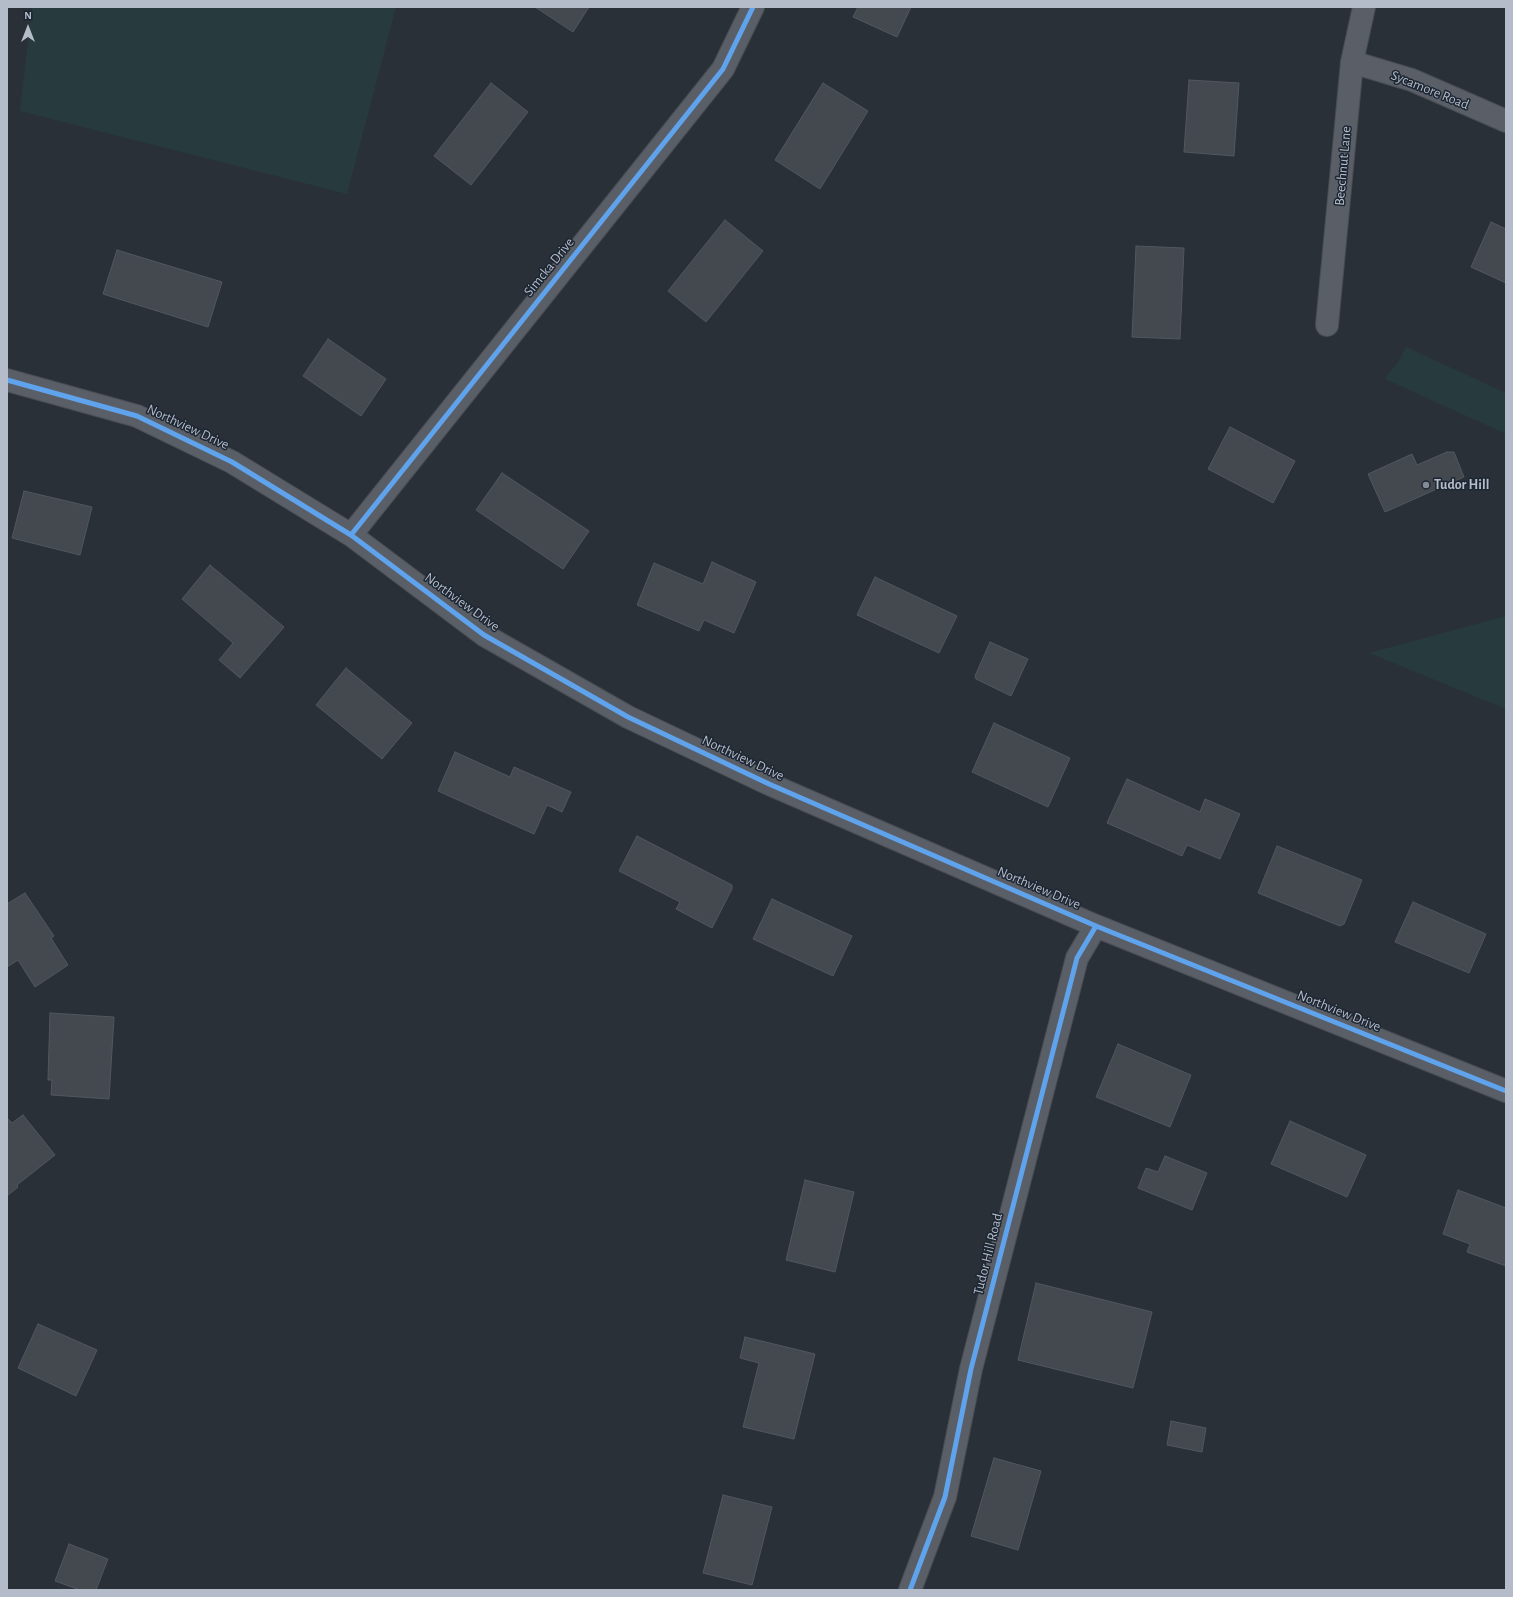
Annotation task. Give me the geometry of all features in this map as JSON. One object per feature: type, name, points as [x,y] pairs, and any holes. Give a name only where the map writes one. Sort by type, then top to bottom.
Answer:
[{"type":"street","name":"Simcka Drive","points":[[351,535],[723,69],[753,7]]},
{"type":"street","name":"Beechnut Lane","points":[[1327,325],[1352,62],[1364,7]]},
{"type":"street","name":"Sycamore Road","points":[[1352,62],[1412,80],[1506,121]]},
{"type":"street","name":"Northview Drive","points":[[7,380],[137,416],[232,462],[351,535],[484,635],[628,717],[769,784],[1096,926],[1506,1091]]},
{"type":"street","name":"Tudor Hill Road","points":[[910,1590],[945,1497],[971,1369],[1077,958],[1096,926]]},
{"type":"green space","points":[[32,7],[396,7],[347,194],[20,111]]},
{"type":"green space","points":[[1406,347],[1506,393],[1506,434],[1385,379],[1398,362]]},
{"type":"green space","points":[[1506,616],[1506,709],[1369,653]]},
{"type":"building","points":[[535,7],[589,7],[573,32]]},
{"type":"building","points":[[858,7],[911,7],[897,37],[853,17]]},
{"type":"building","points":[[1189,80],[1239,83],[1234,156],[1184,152]]},
{"type":"building","points":[[491,83],[528,112],[471,185],[434,156]]},
{"type":"building","points":[[823,83],[868,111],[820,189],[775,160]]},
{"type":"building","points":[[725,220],[763,251],[706,322],[668,291]]},
{"type":"building","points":[[1491,222],[1506,229],[1506,283],[1471,267]]},
{"type":"building","points":[[1136,246],[1184,248],[1180,339],[1132,337]]},
{"type":"building","points":[[117,250],[222,282],[208,327],[103,294]]},
{"type":"building","points":[[328,339],[386,379],[361,416],[303,376]]},
{"type":"building","points":[[1230,427],[1295,461],[1273,503],[1208,469]]},
{"type":"building","points":[[1447,452],[1454,452],[1464,477],[1385,512],[1368,474],[1412,454],[1417,465]]},
{"type":"building","points":[[502,473],[589,531],[563,569],[476,510]]},
{"type":"building","points":[[24,491],[92,507],[80,555],[12,538]]},
{"type":"building","points":[[712,562],[756,582],[734,633],[704,620],[699,631],[637,605],[654,563],[703,584]]},
{"type":"building","points":[[210,565],[284,627],[240,678],[219,660],[233,643],[182,599]]},
{"type":"building","points":[[875,577],[957,616],[939,653],[857,615]]},
{"type":"building","points":[[990,642],[1028,659],[1011,696],[976,679],[975,676]]},
{"type":"building","points":[[346,668],[412,723],[382,759],[316,705]]},
{"type":"building","points":[[994,723],[1070,758],[1048,807],[972,772]]},
{"type":"building","points":[[455,752],[510,777],[514,767],[571,792],[562,812],[547,805],[534,834],[438,791]]},
{"type":"building","points":[[1127,779],[1200,812],[1205,799],[1240,814],[1220,859],[1187,845],[1182,856],[1107,823]]},
{"type":"building","points":[[637,836],[732,885],[732,889],[712,928],[676,909],[680,902],[619,871]]},
{"type":"building","points":[[1277,846],[1362,880],[1344,924],[1340,926],[1258,893]]},
{"type":"building","points":[[25,893],[54,936],[51,938],[68,965],[35,987],[18,960],[7,967],[7,904]]},
{"type":"building","points":[[772,899],[852,936],[833,976],[753,939]]},
{"type":"building","points":[[1413,902],[1486,934],[1469,973],[1395,942]]},
{"type":"building","points":[[50,1013],[114,1017],[109,1099],[51,1095],[52,1080],[48,1080]]},
{"type":"building","points":[[1118,1044],[1191,1075],[1170,1127],[1096,1097]]},
{"type":"building","points":[[23,1115],[55,1155],[17,1185],[18,1187],[7,1196],[7,1118],[12,1123]]},
{"type":"building","points":[[1290,1121],[1366,1155],[1347,1197],[1271,1164]]},
{"type":"building","points":[[1165,1156],[1207,1173],[1192,1210],[1138,1188],[1146,1168],[1158,1172]]},
{"type":"building","points":[[805,1180],[854,1192],[835,1272],[786,1260]]},
{"type":"building","points":[[1458,1190],[1506,1208],[1506,1266],[1467,1252],[1470,1244],[1443,1234]]},
{"type":"building","points":[[1036,1283],[1152,1312],[1133,1388],[1018,1360]]},
{"type":"building","points":[[38,1324],[97,1350],[76,1396],[18,1368]]},
{"type":"building","points":[[745,1337],[815,1354],[794,1439],[743,1427],[759,1363],[740,1358]]},
{"type":"building","points":[[1171,1421],[1206,1428],[1202,1452],[1167,1445]]},
{"type":"building","points":[[994,1458],[1041,1471],[1018,1550],[971,1536]]},
{"type":"building","points":[[723,1495],[772,1507],[752,1585],[703,1573]]},
{"type":"building","points":[[69,1544],[108,1559],[96,1590],[80,1590],[55,1581]]},
{"type":"cycle path","points":[[351,535],[723,69],[753,7]]},
{"type":"cycle path","points":[[7,380],[137,416],[232,462],[351,535],[484,635],[628,717],[769,784],[1096,926],[1506,1091]]},
{"type":"cycle path","points":[[910,1590],[945,1497],[971,1369],[1077,958],[1096,926]]},
{"type":"place","name":"Tudor Hill","points":[[1426,485]]}]
